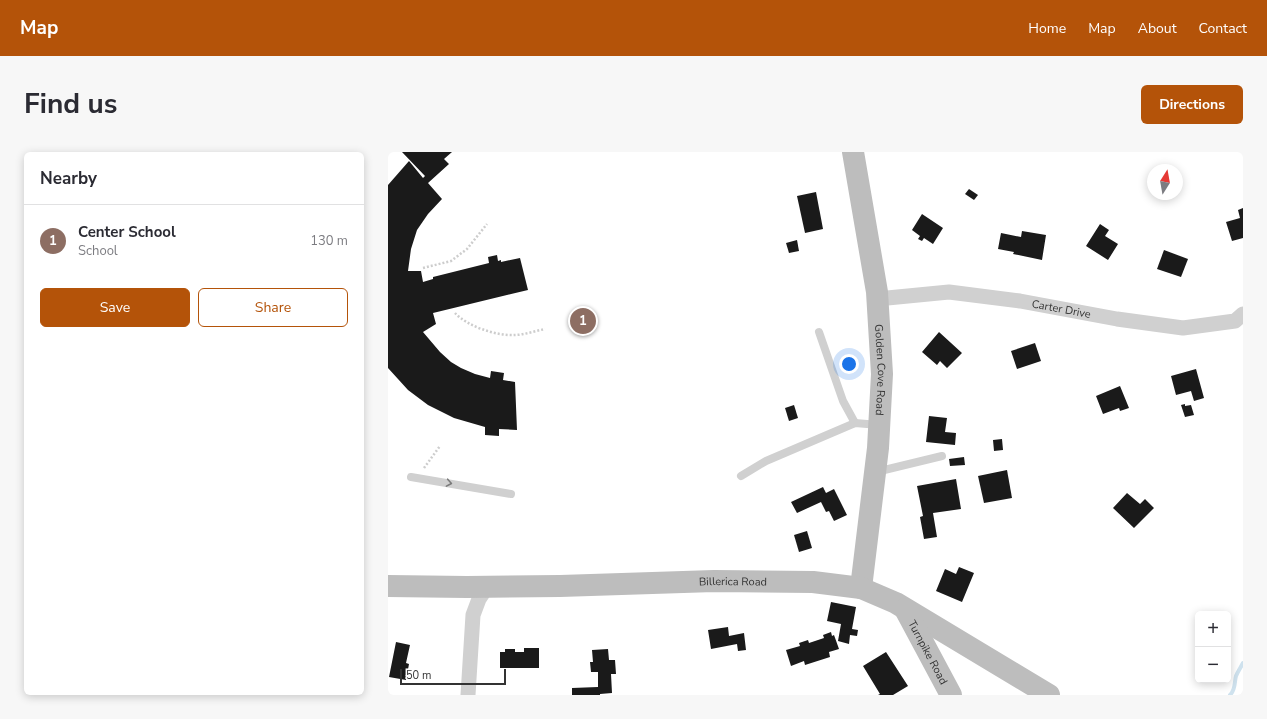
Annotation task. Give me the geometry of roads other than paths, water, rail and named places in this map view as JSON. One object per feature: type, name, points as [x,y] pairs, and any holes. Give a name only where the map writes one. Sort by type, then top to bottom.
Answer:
[{"type":"main road","name":"Golden Cove Road","points":[[853,152],[877,299],[882,374],[880,425],[861,588]]},
{"type":"main road","name":"Billerica Road","points":[[388,586],[486,587],[714,581],[813,582],[861,588],[896,603],[1049,695]]},
{"type":"main road","name":"Turnpike Road","points":[[905,609],[951,695]]},
{"type":"street","name":"Carter Drive","points":[[877,299],[949,292],[1020,301],[1117,319],[1183,328],[1235,321],[1243,314]]},
{"type":"street","points":[[468,695],[473,615],[478,599],[486,587]]},
{"type":"lane","points":[[819,332],[843,401],[855,423]]},
{"type":"lane","points":[[741,476],[766,462],[855,423],[880,425]]},
{"type":"lane","points":[[875,472],[942,456]]},
{"type":"lane","points":[[411,477],[511,494]]},
{"type":"waterway","points":[[1230,695],[1234,688],[1236,676],[1243,663]]},
{"type":"place","name":"Center School","points":[[583,321]]}]
